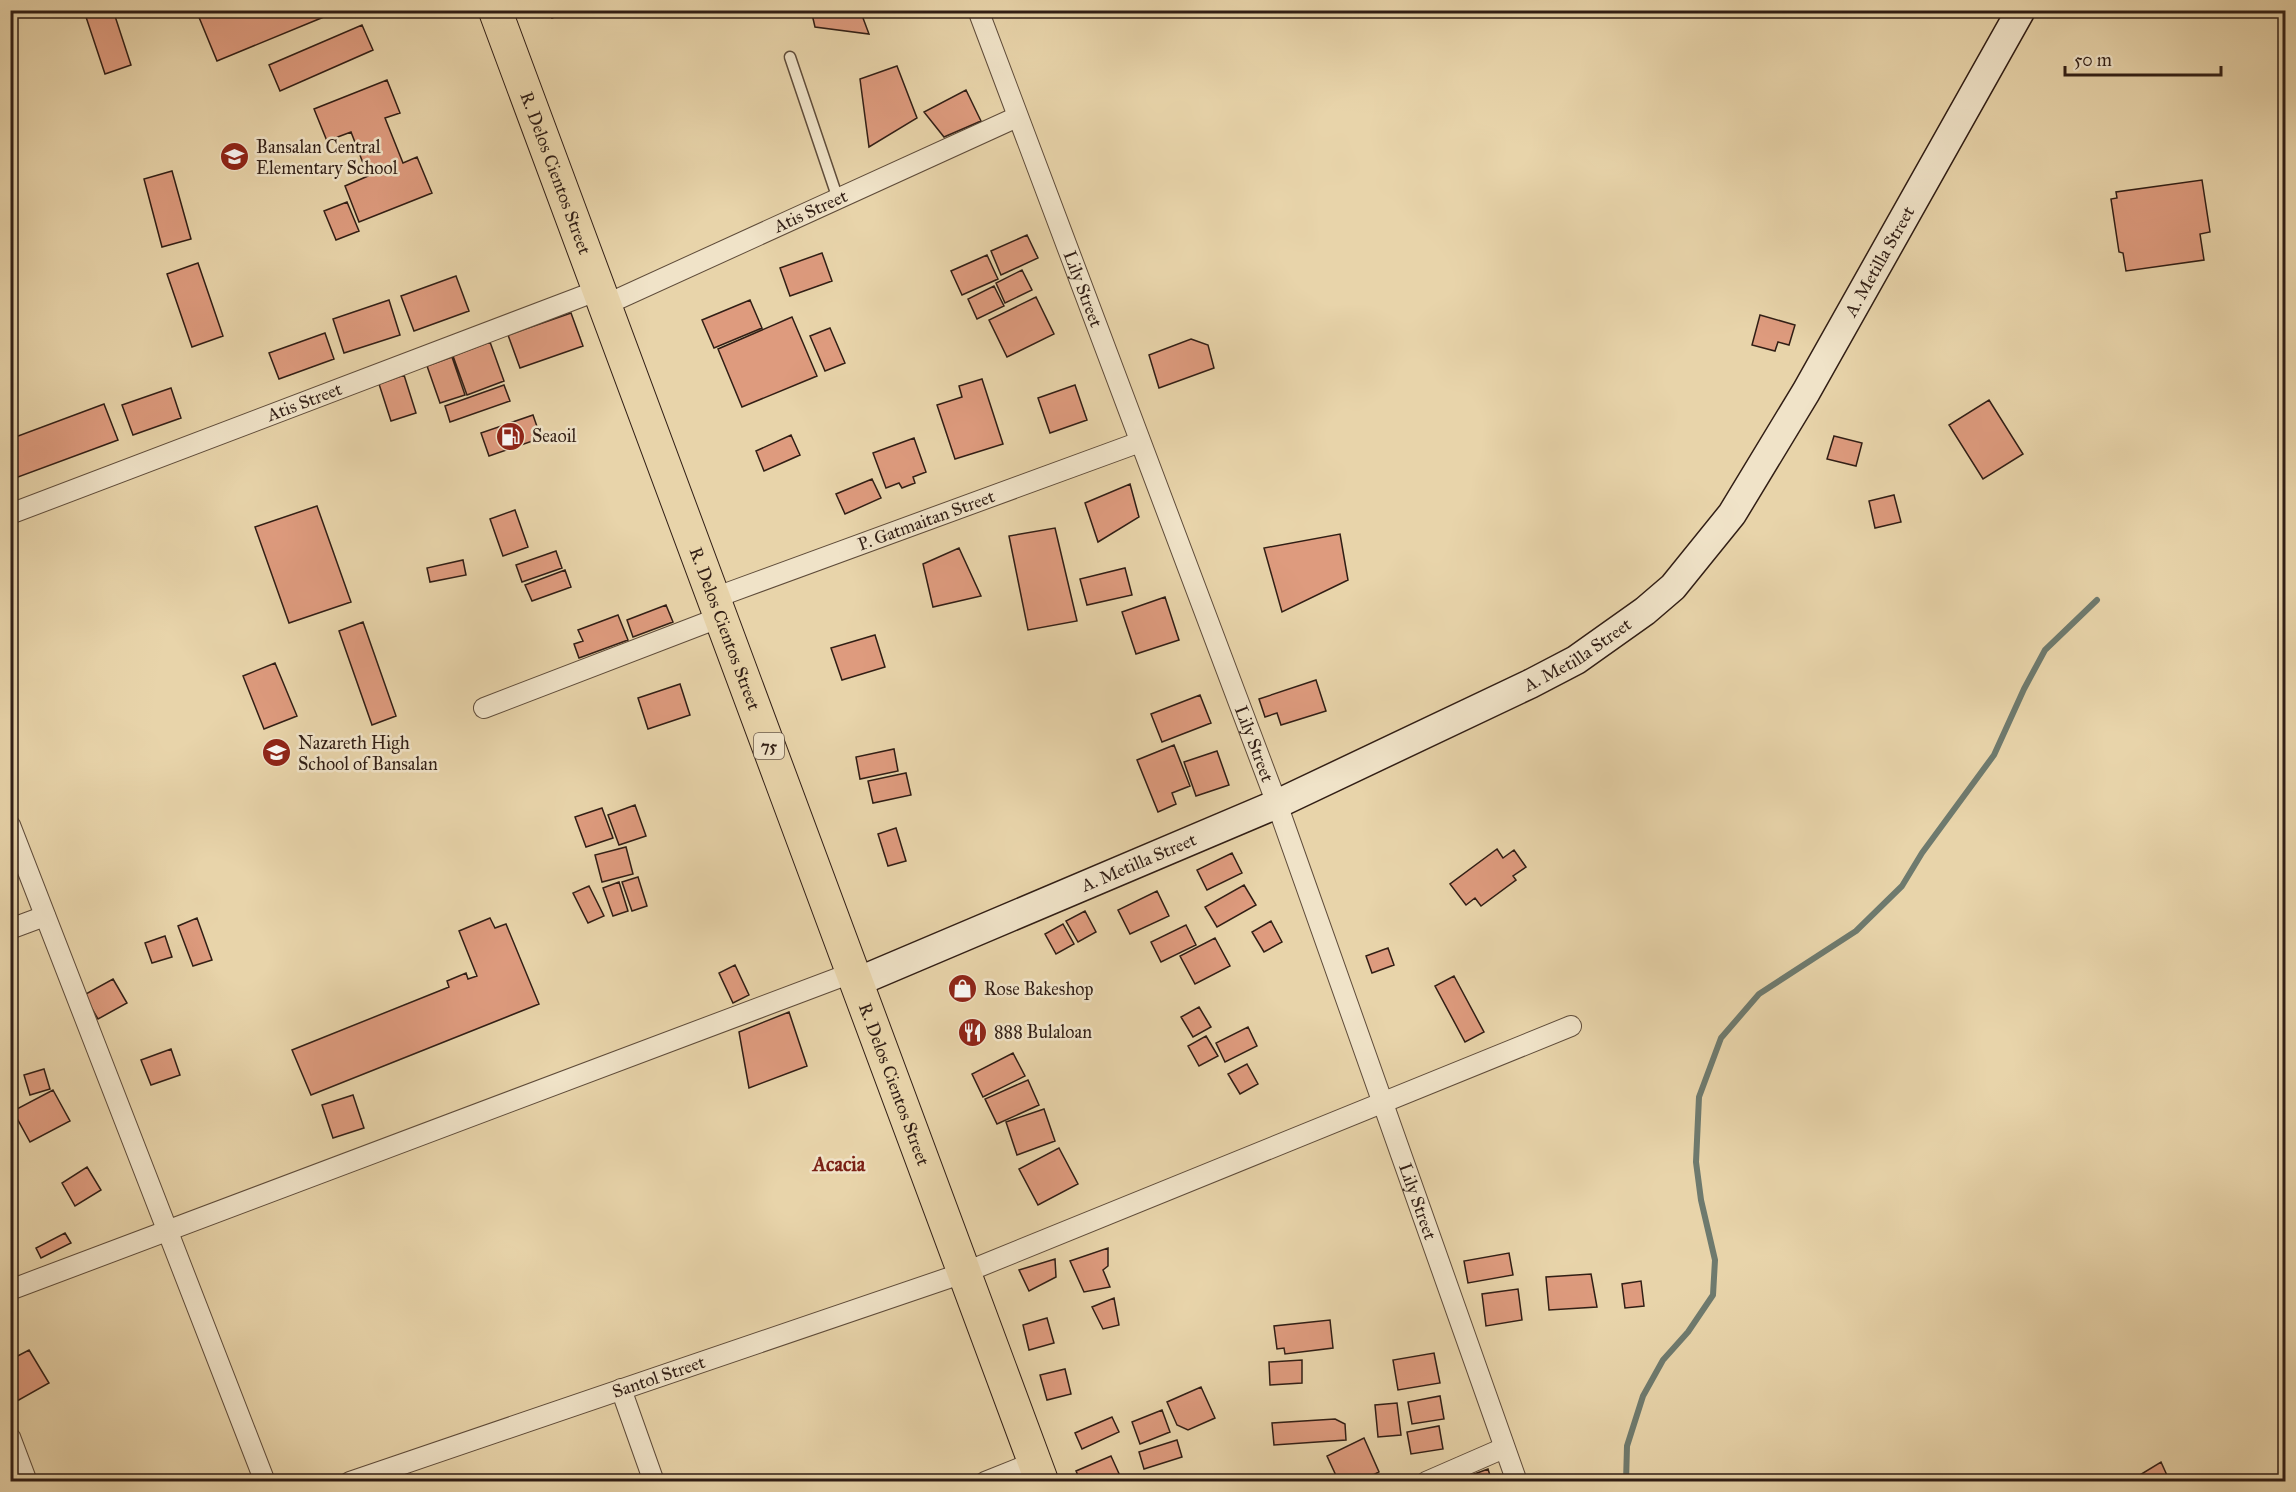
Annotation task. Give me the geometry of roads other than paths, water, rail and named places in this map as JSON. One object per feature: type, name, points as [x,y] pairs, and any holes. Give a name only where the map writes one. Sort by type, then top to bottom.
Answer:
[{"type":"highway","name":"R. Delos Cientos Street","points":[[495,10],[1039,1472]]},
{"type":"main road","name":"A. Metilla Street","points":[[856,977],[1277,804],[1530,684],[1576,660],[1613,636],[1673,587],[1732,513],[1806,392],[2021,10]]},
{"type":"street","name":"Lily Street","points":[[978,10],[1277,804],[1517,1482]]},
{"type":"street","name":"Atis Street","points":[[10,514],[602,298],[838,199],[1017,117]]},
{"type":"street","name":"P. Gatmaitan Street","points":[[484,708],[718,608],[1140,442]]},
{"type":"street","points":[[10,825],[265,1482]]},
{"type":"street","points":[[10,929],[45,916]]},
{"type":"street","points":[[10,1290],[856,977]]},
{"type":"street","name":"Santol Street","points":[[350,1482],[966,1272],[1570,1026]]},
{"type":"street","points":[[621,1389],[654,1482]]},
{"type":"street","points":[[10,1437],[27,1482]]},
{"type":"street","points":[[1426,1482],[1504,1448]]},
{"type":"street","points":[[985,1482],[1039,1472]]},
{"type":"lane","points":[[790,57],[838,199]]},
{"type":"waterway","points":[[1626,1482],[1627,1446],[1643,1396],[1663,1360],[1688,1332],[1713,1295],[1715,1260],[1701,1200],[1696,1162],[1699,1097],[1721,1038],[1759,994],[1856,931],[1902,886],[1922,853],[1994,755],[2024,689],[2045,650],[2097,600]]},
{"type":"place","name":"Bansalan Central Elementary School","points":[[235,157]]},
{"type":"place","name":"Seaoil","points":[[511,436]]},
{"type":"place","name":"Nazareth High School of Bansalan","points":[[277,753]]},
{"type":"place","name":"Rose Bakeshop","points":[[963,989]]},
{"type":"place","name":"888 Bulaloan","points":[[973,1032]]},
{"type":"district","name":"Acacia","points":[[839,1164]]}]
